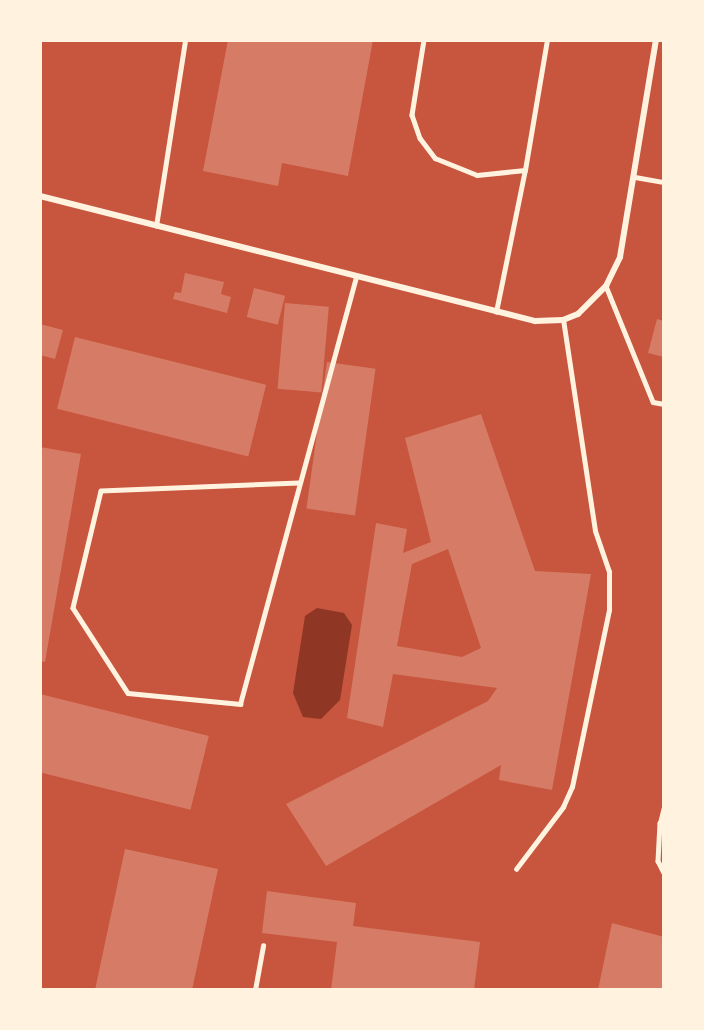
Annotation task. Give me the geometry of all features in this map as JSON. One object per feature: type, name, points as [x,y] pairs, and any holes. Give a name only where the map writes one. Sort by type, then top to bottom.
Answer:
[{"type":"street","points":[[40,196],[496,312],[535,321],[563,320],[578,314],[606,286],[620,257],[657,40]]},
{"type":"lane","points":[[156,226],[185,40]]},
{"type":"lane","points":[[424,40],[412,115],[420,138],[435,158],[477,175],[525,170]]},
{"type":"lane","points":[[496,312],[525,170],[547,40]]},
{"type":"lane","points":[[635,177],[663,182]]},
{"type":"lane","points":[[299,483],[101,491],[73,608],[128,693],[240,704],[356,276]]},
{"type":"lane","points":[[606,286],[653,402],[663,404]]},
{"type":"lane","points":[[516,869],[563,807],[573,787],[610,600],[609,572],[595,531],[563,320]]},
{"type":"lane","points":[[663,807],[658,861],[663,873]]},
{"type":"lane","points":[[255,990],[263,946]]},
{"type":"shaded area","points":[[317,608],[344,613],[352,625],[340,700],[321,719],[303,717],[293,693],[305,616]]},
{"type":"building","points":[[228,40],[373,40],[348,176],[282,163],[278,186],[203,171]]},
{"type":"building","points":[[185,273],[224,282],[221,294],[231,297],[227,313],[173,299],[175,292],[181,293]]},
{"type":"building","points":[[254,288],[285,296],[278,325],[247,317]]},
{"type":"building","points":[[285,303],[329,307],[321,393],[278,389]]},
{"type":"building","points":[[657,319],[664,321],[664,357],[648,353]]},
{"type":"building","points":[[40,324],[63,330],[55,359],[40,355]]},
{"type":"building","points":[[75,337],[266,385],[248,456],[57,409]]},
{"type":"building","points":[[327,362],[376,369],[355,515],[306,509]]},
{"type":"building","points":[[481,414],[535,571],[591,574],[552,790],[499,780],[501,765],[326,866],[286,804],[488,701],[497,688],[393,674],[383,727],[347,718],[376,523],[407,529],[403,553],[431,542],[405,438]],"holes":[[[448,549],[481,648],[462,657],[397,646],[412,564]]]},
{"type":"building","points":[[40,447],[81,454],[45,662],[40,661]]},
{"type":"building","points":[[40,694],[209,736],[190,810],[40,772]]},
{"type":"building","points":[[125,849],[218,869],[192,990],[95,990]]},
{"type":"building","points":[[267,891],[356,903],[353,926],[480,942],[474,990],[331,990],[337,942],[262,933]]},
{"type":"building","points":[[612,923],[664,937],[664,990],[598,990]]}]
